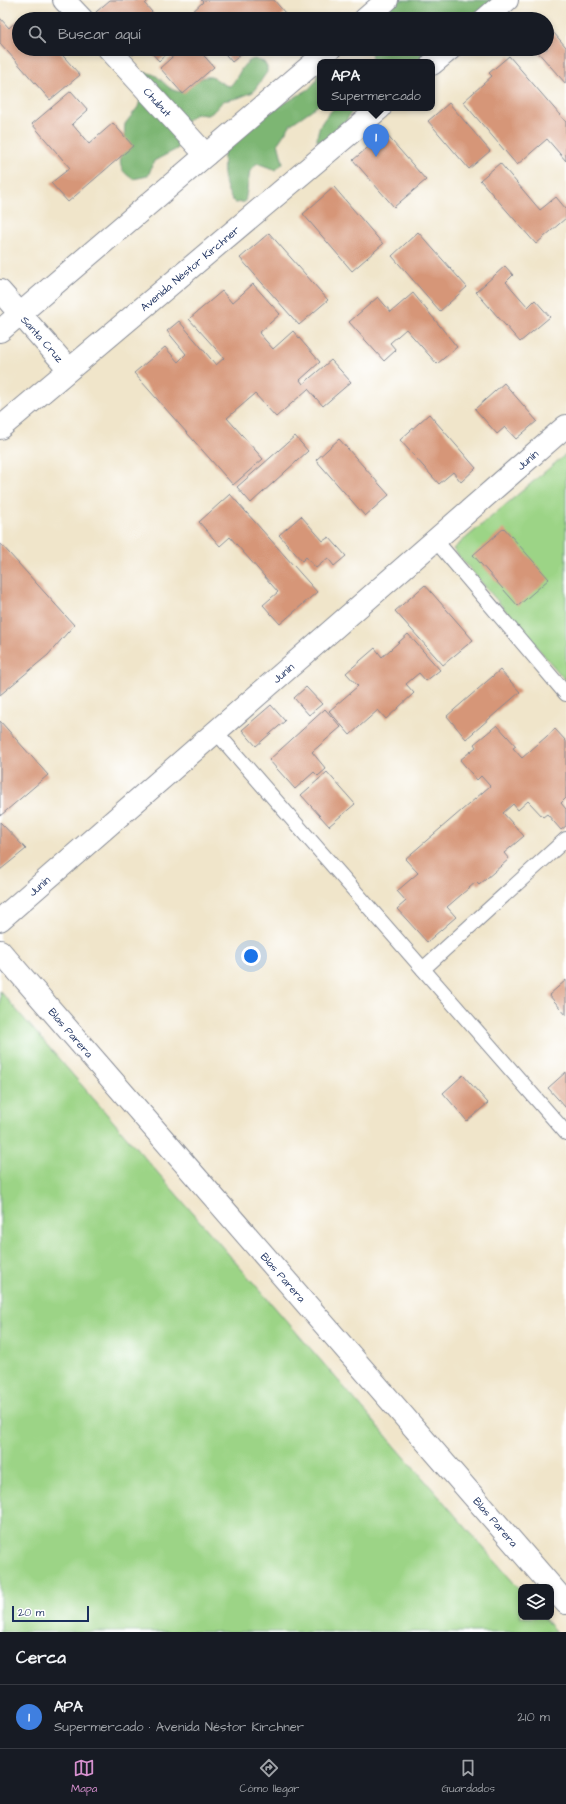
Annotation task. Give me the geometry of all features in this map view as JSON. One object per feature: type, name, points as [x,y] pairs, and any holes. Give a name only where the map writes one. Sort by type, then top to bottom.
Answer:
[{"type":"street","points":[[64,0],[75,12]]},
{"type":"street","points":[[373,12],[387,0]]},
{"type":"street","points":[[493,12],[507,0]]},
{"type":"street","name":"Chubut","points":[[115,56],[206,155]]},
{"type":"street","points":[[0,331],[317,60]]},
{"type":"street","name":"Avenida Néstor Kirchner","points":[[0,428],[376,111]]},
{"type":"street","name":"Santa Cruz","points":[[0,291],[69,369]]},
{"type":"street","name":"Junín","points":[[0,920],[566,426]]},
{"type":"street","name":"Blas Parera","points":[[0,951],[566,1603]]},
{"type":"lane","points":[[436,541],[566,694]]},
{"type":"lane","points":[[216,732],[566,1133]]},
{"type":"lane","points":[[422,969],[566,839]]},
{"type":"green space","points":[[376,0],[502,0],[494,12],[368,12]]},
{"type":"green space","points":[[372,56],[424,56],[422,59],[372,59]]},
{"type":"green space","points":[[254,59],[264,62],[267,67],[267,72],[253,92],[238,98],[223,101],[212,113],[207,115],[196,114],[188,119],[177,149],[154,161],[148,176],[133,179],[127,175],[121,166],[120,161],[125,140],[125,124],[138,107],[141,97],[139,73],[152,74],[171,89],[180,92],[188,89],[198,80],[206,77],[216,79],[227,86],[230,86],[243,67],[249,61]]},
{"type":"green space","points":[[317,77],[317,106],[291,124],[278,143],[283,163],[276,170],[257,163],[250,171],[245,202],[235,203],[226,185],[224,152],[263,116],[309,89],[316,81]]},
{"type":"green space","points":[[331,111],[352,111],[336,135],[325,140],[317,141],[318,131],[324,119]]},
{"type":"green space","points":[[566,454],[566,681],[453,549]]},
{"type":"green space","points":[[0,991],[518,1588],[518,1620],[546,1620],[556,1632],[0,1632]]},
{"type":"building","points":[[110,0],[149,0],[145,4],[152,12],[96,12]]},
{"type":"building","points":[[201,0],[274,0],[284,12],[192,12],[203,2]]},
{"type":"building","points":[[0,18],[9,28],[12,25],[12,56],[63,56],[80,75],[50,100],[0,43]]},
{"type":"building","points":[[554,33],[566,47],[566,84],[541,56],[554,56]]},
{"type":"building","points":[[154,56],[164,56],[159,61]]},
{"type":"building","points":[[173,56],[204,56],[214,67],[183,94],[160,68]]},
{"type":"building","points":[[227,56],[239,56],[232,62]]},
{"type":"building","points":[[509,56],[566,122],[566,161],[547,139],[517,165],[463,102],[492,76],[489,73]]},
{"type":"building","points":[[71,91],[88,110],[72,124],[89,144],[113,123],[133,146],[68,202],[51,183],[70,168],[32,124]]},
{"type":"building","points":[[449,103],[490,151],[469,169],[428,121]]},
{"type":"building","points":[[385,133],[426,180],[394,207],[353,160]]},
{"type":"building","points":[[500,163],[540,210],[556,197],[566,209],[566,218],[536,244],[480,180]]},
{"type":"building","points":[[334,187],[383,244],[352,271],[303,214]]},
{"type":"building","points":[[418,232],[467,287],[440,311],[392,256]]},
{"type":"building","points":[[269,233],[328,300],[299,325],[240,258]]},
{"type":"building","points":[[505,266],[513,275],[506,282],[528,307],[535,300],[550,317],[520,342],[476,292]]},
{"type":"building","points":[[253,284],[280,314],[259,333],[273,349],[293,331],[320,362],[300,380],[303,384],[331,360],[351,382],[323,406],[308,389],[276,417],[255,394],[227,418],[263,459],[233,485],[134,373],[165,347],[178,362],[186,354],[167,331],[179,321],[216,365],[224,358],[189,319],[222,291],[232,303]]},
{"type":"building","points":[[413,293],[457,347],[437,364],[406,329],[390,343],[396,350],[384,361],[349,322],[378,297],[391,312]]},
{"type":"building","points":[[504,383],[537,421],[516,439],[505,427],[497,434],[475,409]]},
{"type":"building","points":[[429,414],[476,468],[461,482],[453,472],[439,484],[400,440]]},
{"type":"building","points":[[295,436],[308,451],[251,503],[237,487]]},
{"type":"building","points":[[339,439],[389,495],[365,516],[316,460]]},
{"type":"building","points":[[230,494],[317,592],[280,624],[263,605],[278,592],[230,537],[220,546],[199,522]]},
{"type":"building","points":[[301,516],[323,541],[329,537],[346,556],[334,566],[328,558],[316,568],[306,557],[302,561],[279,535]]},
{"type":"building","points":[[504,528],[549,579],[518,606],[473,555]]},
{"type":"building","points":[[0,543],[74,625],[48,655],[0,695]]},
{"type":"building","points":[[425,585],[473,640],[443,665],[395,611]]},
{"type":"building","points":[[408,634],[440,670],[426,681],[419,673],[406,684],[414,693],[386,719],[378,710],[350,735],[329,711],[358,686],[346,673],[375,648],[382,657]]},
{"type":"building","points":[[500,670],[520,692],[466,739],[447,716]]},
{"type":"building","points":[[306,687],[322,704],[309,715],[294,698]]},
{"type":"building","points":[[271,705],[285,721],[256,746],[242,730]]},
{"type":"building","points":[[325,709],[341,727],[312,752],[326,769],[318,776],[314,772],[295,789],[269,760]]},
{"type":"building","points":[[0,721],[48,775],[0,816]]},
{"type":"building","points":[[497,725],[516,746],[513,748],[522,758],[555,729],[566,741],[566,798],[561,803],[566,809],[566,826],[561,830],[547,814],[543,817],[528,801],[518,810],[513,804],[503,813],[524,836],[504,853],[509,859],[479,885],[476,882],[447,907],[456,917],[427,942],[397,909],[406,901],[397,891],[418,873],[405,859],[490,786],[481,776],[477,780],[460,760],[476,747],[474,744]]},
{"type":"building","points":[[327,772],[355,804],[329,826],[301,795]]},
{"type":"building","points":[[0,822],[26,849],[0,870]]},
{"type":"building","points":[[566,980],[566,1015],[549,995]]},
{"type":"building","points":[[566,1072],[566,1108],[548,1088]]},
{"type":"building","points":[[463,1075],[488,1103],[467,1121],[443,1093]]},
{"type":"place","name":"APA","points":[[376,157]]}]
